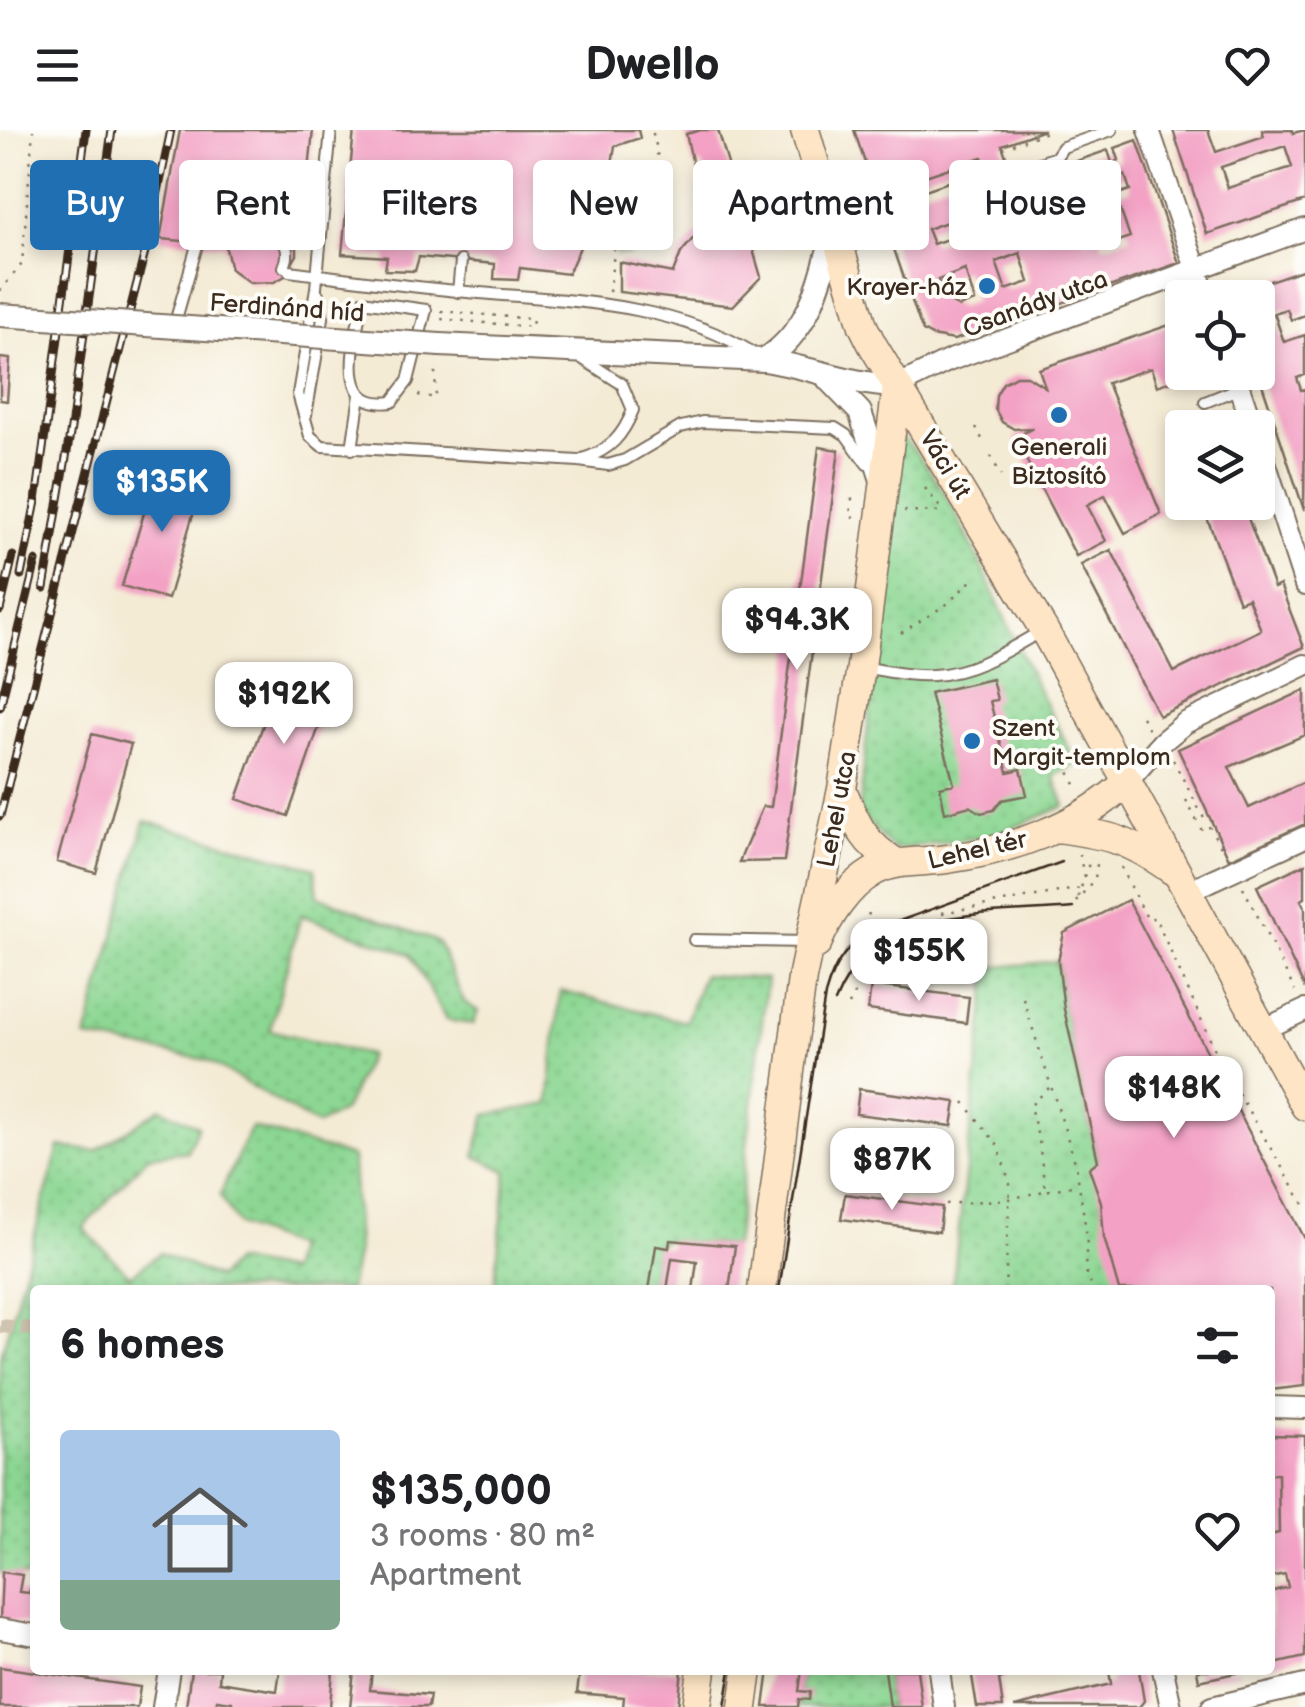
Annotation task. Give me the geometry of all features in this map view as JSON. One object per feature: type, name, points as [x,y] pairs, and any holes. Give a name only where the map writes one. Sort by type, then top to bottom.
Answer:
[{"type":"main road","name":"Váci út","points":[[805,130],[814,160]]},
{"type":"main road","name":"Váci út","points":[[840,250],[863,326],[1044,630],[1305,1106]]},
{"type":"main road","name":"Lehel utca","points":[[763,1285],[802,978],[842,789],[898,386]]},
{"type":"main road","points":[[1066,836],[1128,782]]},
{"type":"main road","name":"Lehel tér","points":[[842,789],[858,830],[867,842],[897,862]]},
{"type":"main road","name":"Váci út","points":[[1066,836],[1120,839],[1143,850],[1184,884]]},
{"type":"main road","name":"Lehel tér","points":[[802,978],[835,909],[874,871],[897,862],[975,854],[1066,836]]},
{"type":"main road","points":[[697,1707],[701,1675]]},
{"type":"main road","points":[[743,1707],[747,1675]]},
{"type":"street","points":[[1149,130],[1199,280]]},
{"type":"street","name":"Csanády utca","points":[[898,386],[948,362],[1305,229]]},
{"type":"street","points":[[764,360],[786,345],[805,321],[827,250]]},
{"type":"street","name":"Ferdinánd híd","points":[[0,315],[440,345],[764,360],[858,383],[898,386]]},
{"type":"street","points":[[822,374],[860,412],[882,494]]},
{"type":"street","points":[[1275,492],[1305,585]]},
{"type":"street","points":[[1128,782],[1185,722],[1305,665]]},
{"type":"street","points":[[1184,884],[1234,868],[1305,836]]},
{"type":"street","points":[[1264,1029],[1305,1010]]},
{"type":"street","points":[[1275,1407],[1305,1408]]},
{"type":"street","points":[[0,1629],[30,1633]]},
{"type":"street","points":[[163,1707],[168,1675]]},
{"type":"street","points":[[940,1675],[944,1707]]},
{"type":"street","points":[[1164,1675],[1170,1707]]},
{"type":"street","points":[[1212,1707],[1305,1685]]},
{"type":"lane","points":[[330,130],[316,288],[322,318],[306,419],[310,436],[322,446],[608,465],[681,427],[702,422],[834,428],[854,444],[882,494]]},
{"type":"lane","points":[[1055,160],[1063,147],[1112,130]]},
{"type":"lane","points":[[174,327],[196,250]]},
{"type":"lane","name":"Ferdinánd híd","points":[[287,250],[287,269],[318,275],[638,308],[734,341],[764,360]]},
{"type":"lane","points":[[458,292],[461,260]]},
{"type":"lane","points":[[352,449],[360,395],[352,374],[362,301],[426,314],[408,381],[392,402],[371,403],[360,395]]},
{"type":"lane","name":"Ferdinánd híd","points":[[570,351],[622,384],[633,410],[626,429],[615,442],[578,461]]},
{"type":"lane","points":[[1206,402],[1223,390]]},
{"type":"lane","points":[[357,424],[371,403]]},
{"type":"lane","points":[[861,667],[929,676],[949,674],[982,664],[1044,630]]},
{"type":"lane","points":[[694,940],[808,942]]},
{"type":"path","points":[[0,291],[22,264],[33,130]]},
{"type":"path","points":[[609,294],[616,229],[658,153],[652,130]]},
{"type":"path","points":[[1003,148],[1052,130]]},
{"type":"path","points":[[426,314],[533,318],[532,327],[426,314]]},
{"type":"path","points":[[408,381],[418,394],[436,398],[435,371]]},
{"type":"path","points":[[976,427],[982,440]]},
{"type":"path","points":[[991,456],[1001,476]]},
{"type":"path","points":[[925,488],[940,506]]},
{"type":"path","points":[[882,494],[908,513],[942,512]]},
{"type":"path","points":[[850,517],[852,498]]},
{"type":"path","points":[[901,633],[947,604],[974,578]]},
{"type":"path","points":[[1162,742],[1234,868],[1305,1010]]},
{"type":"path","points":[[1065,762],[1081,797]]},
{"type":"path","points":[[1186,800],[1201,829],[1208,825]]},
{"type":"path","points":[[1066,836],[1085,876]]},
{"type":"path","points":[[1094,851],[1076,902],[1095,878],[1098,858],[1103,852]]},
{"type":"path","points":[[1119,864],[1148,920],[1155,917],[1222,1068],[1305,1206]]},
{"type":"path","points":[[942,914],[1081,888]]},
{"type":"path","points":[[868,908],[868,926]]},
{"type":"path","points":[[848,1006],[870,959]]},
{"type":"path","points":[[1023,998],[1076,1165],[1087,1237],[1085,1269],[1092,1285]]},
{"type":"path","points":[[1045,1191],[1030,1106],[1049,1088]]},
{"type":"path","points":[[964,1102],[998,1146],[1010,1184],[1005,1285]]},
{"type":"path","points":[[946,1204],[1079,1185]]},
{"type":"green space","points":[[617,250],[633,250],[630,255],[616,254]]},
{"type":"green space","points":[[902,437],[955,512],[1077,764],[1054,776],[1065,806],[995,835],[894,850],[859,813],[897,441]]},
{"type":"green space","points":[[145,821],[315,868],[318,896],[438,942],[464,1002],[478,1011],[473,1024],[446,1020],[410,954],[301,915],[270,1030],[369,1055],[344,1110],[317,1125],[207,1060],[86,1038]]},
{"type":"green space","points":[[1058,961],[1118,1285],[953,1285],[989,968]]},
{"type":"green space","points":[[703,975],[767,979],[735,1246],[665,1240],[656,1246],[650,1285],[495,1285],[507,1171],[475,1156],[486,1115],[549,1104],[560,991],[686,1022]]},
{"type":"green space","points":[[161,1108],[198,1126],[187,1151],[148,1156],[83,1228],[130,1276],[160,1253],[218,1278],[234,1261],[289,1272],[295,1247],[238,1225],[220,1195],[251,1127],[352,1157],[357,1250],[350,1285],[30,1285],[30,1577],[0,1573],[0,1360],[59,1147],[96,1151]]},
{"type":"green space","points":[[801,1675],[886,1675],[890,1707],[798,1707],[799,1699],[808,1700],[810,1693],[799,1691]]},
{"type":"building","points":[[180,130],[313,130],[310,160],[179,160],[179,241],[160,239]]},
{"type":"building","points":[[354,130],[638,130],[640,138],[615,146],[613,160],[533,160],[533,250],[579,250],[568,274],[520,268],[518,280],[494,279],[495,264],[419,257],[415,271],[385,270],[387,257],[342,254],[345,223],[345,250],[513,250],[513,160],[351,160]]},
{"type":"building","points":[[718,130],[727,160],[693,160],[693,165],[686,134]]},
{"type":"building","points":[[854,130],[1044,130],[1002,145],[1007,160],[949,160],[949,168],[929,175],[929,160],[864,160]]},
{"type":"building","points":[[1173,130],[1208,130],[1216,152],[1264,136],[1262,130],[1305,130],[1305,201],[1207,234]],"holes":[[[1285,146],[1292,167],[1228,188],[1221,167]]]},
{"type":"building","points":[[1137,140],[1179,263],[954,340],[923,331],[894,250],[929,250],[929,234],[933,244],[949,239],[949,250],[1121,250],[1121,240],[1130,237],[1121,212],[1121,193],[1130,190],[1125,175],[1121,176],[1121,160],[1115,148]],"holes":[[[1020,253],[1029,282],[1006,290],[996,262]],[[965,270],[975,301],[959,307],[944,299],[938,280]]]},
{"type":"building","points":[[1108,150],[1111,160],[1079,160]]},
{"type":"building","points":[[949,182],[949,221],[929,228],[929,189]]},
{"type":"building","points":[[693,239],[693,250],[753,250],[761,277],[733,306],[619,292],[619,262],[673,273],[681,253]]},
{"type":"building","points":[[226,250],[297,250],[285,276],[274,282],[250,283],[231,269]]},
{"type":"building","points":[[1305,269],[1305,315],[1291,320],[1287,309],[1275,313],[1272,280]]},
{"type":"building","points":[[1275,316],[1284,342],[1305,335],[1305,375],[1297,378],[1301,390],[1305,389],[1304,510],[1275,423],[1275,410],[1271,410],[1264,390],[1275,390]]},
{"type":"building","name":"Generali Biztosító","points":[[1165,326],[1165,383],[1157,386],[1151,368],[1107,383],[1161,514],[1125,533],[1105,495],[1087,505],[1106,541],[1076,556],[1015,438],[1033,428],[1014,429],[1002,422],[995,409],[996,395],[1003,383],[1016,376],[1027,376],[1045,387],[1039,369]]},
{"type":"building","points":[[0,358],[10,359],[7,401],[0,400]]},
{"type":"building","points":[[819,447],[839,450],[784,861],[739,862],[763,806],[771,807]]},
{"type":"building","points":[[157,470],[202,484],[168,599],[122,586]]},
{"type":"building","points":[[1208,520],[1249,520],[1274,588],[1280,585],[1304,647],[1159,716],[1081,565],[1111,550],[1174,672],[1261,630],[1248,598],[1239,602]]},
{"type":"building","points":[[280,677],[330,695],[288,816],[237,799]]},
{"type":"building","name":"Szent Margit-templom","points":[[992,679],[997,700],[990,701],[1008,772],[1021,769],[1027,795],[1002,800],[994,810],[981,813],[970,806],[945,813],[940,787],[954,784],[930,693]]},
{"type":"building","points":[[1305,690],[1305,735],[1229,767],[1249,808],[1305,782],[1305,824],[1229,859],[1178,749]]},
{"type":"building","points":[[92,734],[131,744],[96,873],[57,862]]},
{"type":"building","points":[[1305,864],[1305,898],[1301,900],[1305,908],[1305,989],[1257,886]]},
{"type":"building","points":[[1128,900],[1305,1239],[1305,1386],[1275,1389],[1275,1285],[1118,1285],[1104,1237],[1101,1202],[1089,1168],[1098,1161],[1064,1009],[1058,961],[1064,933]]},
{"type":"building","points":[[871,985],[969,997],[966,1023],[868,1010]]},
{"type":"building","points":[[859,1089],[956,1102],[952,1126],[856,1114]]},
{"type":"building","points":[[845,1194],[942,1207],[939,1232],[841,1219]]},
{"type":"building","points":[[670,1240],[735,1246],[730,1285],[694,1285],[697,1261],[672,1258],[668,1285],[650,1285],[656,1246],[669,1248]]},
{"type":"building","points":[[1275,1435],[1305,1436],[1305,1657],[1275,1664],[1275,1591],[1288,1587],[1285,1574],[1275,1576]]},
{"type":"building","points":[[2,1572],[22,1575],[19,1592],[29,1593],[30,1590],[30,1624],[0,1620]]},
{"type":"building","points":[[0,1667],[30,1671],[30,1675],[140,1687],[137,1707],[0,1707]]},
{"type":"building","points":[[190,1675],[220,1675],[219,1682],[277,1691],[279,1675],[333,1675],[330,1707],[231,1707],[232,1702],[217,1700],[216,1707],[186,1707]]},
{"type":"building","points":[[353,1675],[372,1675],[370,1690],[430,1695],[428,1707],[350,1707]]},
{"type":"building","points":[[579,1675],[681,1675],[678,1707],[623,1707],[624,1697],[577,1693]]},
{"type":"building","points":[[768,1675],[801,1675],[799,1691],[810,1692],[809,1700],[799,1699],[798,1707],[764,1707]]},
{"type":"building","points":[[886,1675],[918,1675],[922,1707],[890,1707]]},
{"type":"building","points":[[972,1675],[1004,1675],[999,1679],[1003,1707],[977,1707]]},
{"type":"building","points":[[1110,1675],[1140,1675],[1144,1701],[1139,1707],[1014,1707],[1111,1684]]},
{"type":"building","points":[[1198,1675],[1226,1675],[1199,1681]]},
{"type":"tunnel","points":[[0,1326],[30,1329]]},
{"type":"tram line","points":[[780,1285],[825,995],[838,963],[859,940],[880,928],[1062,862]]},
{"type":"tram line","points":[[835,1002],[853,970],[876,947],[904,931],[969,915],[1073,908]]},
{"type":"tram line","points":[[725,1707],[730,1675]]},
{"type":"railway","points":[[21,575],[36,501],[86,130]]},
{"type":"railway","points":[[44,588],[71,428],[112,130]]},
{"type":"railway","points":[[0,816],[147,244],[171,130]]},
{"type":"railway","points":[[0,610],[13,556]]},
{"type":"railway","points":[[0,707],[36,561]]},
{"type":"place","name":"Krayer-ház","points":[[987,286]]},
{"type":"place","name":"Generali Biztosító","points":[[1059,415]]},
{"type":"place","name":"Szent Margit-templom","points":[[972,741]]}]
